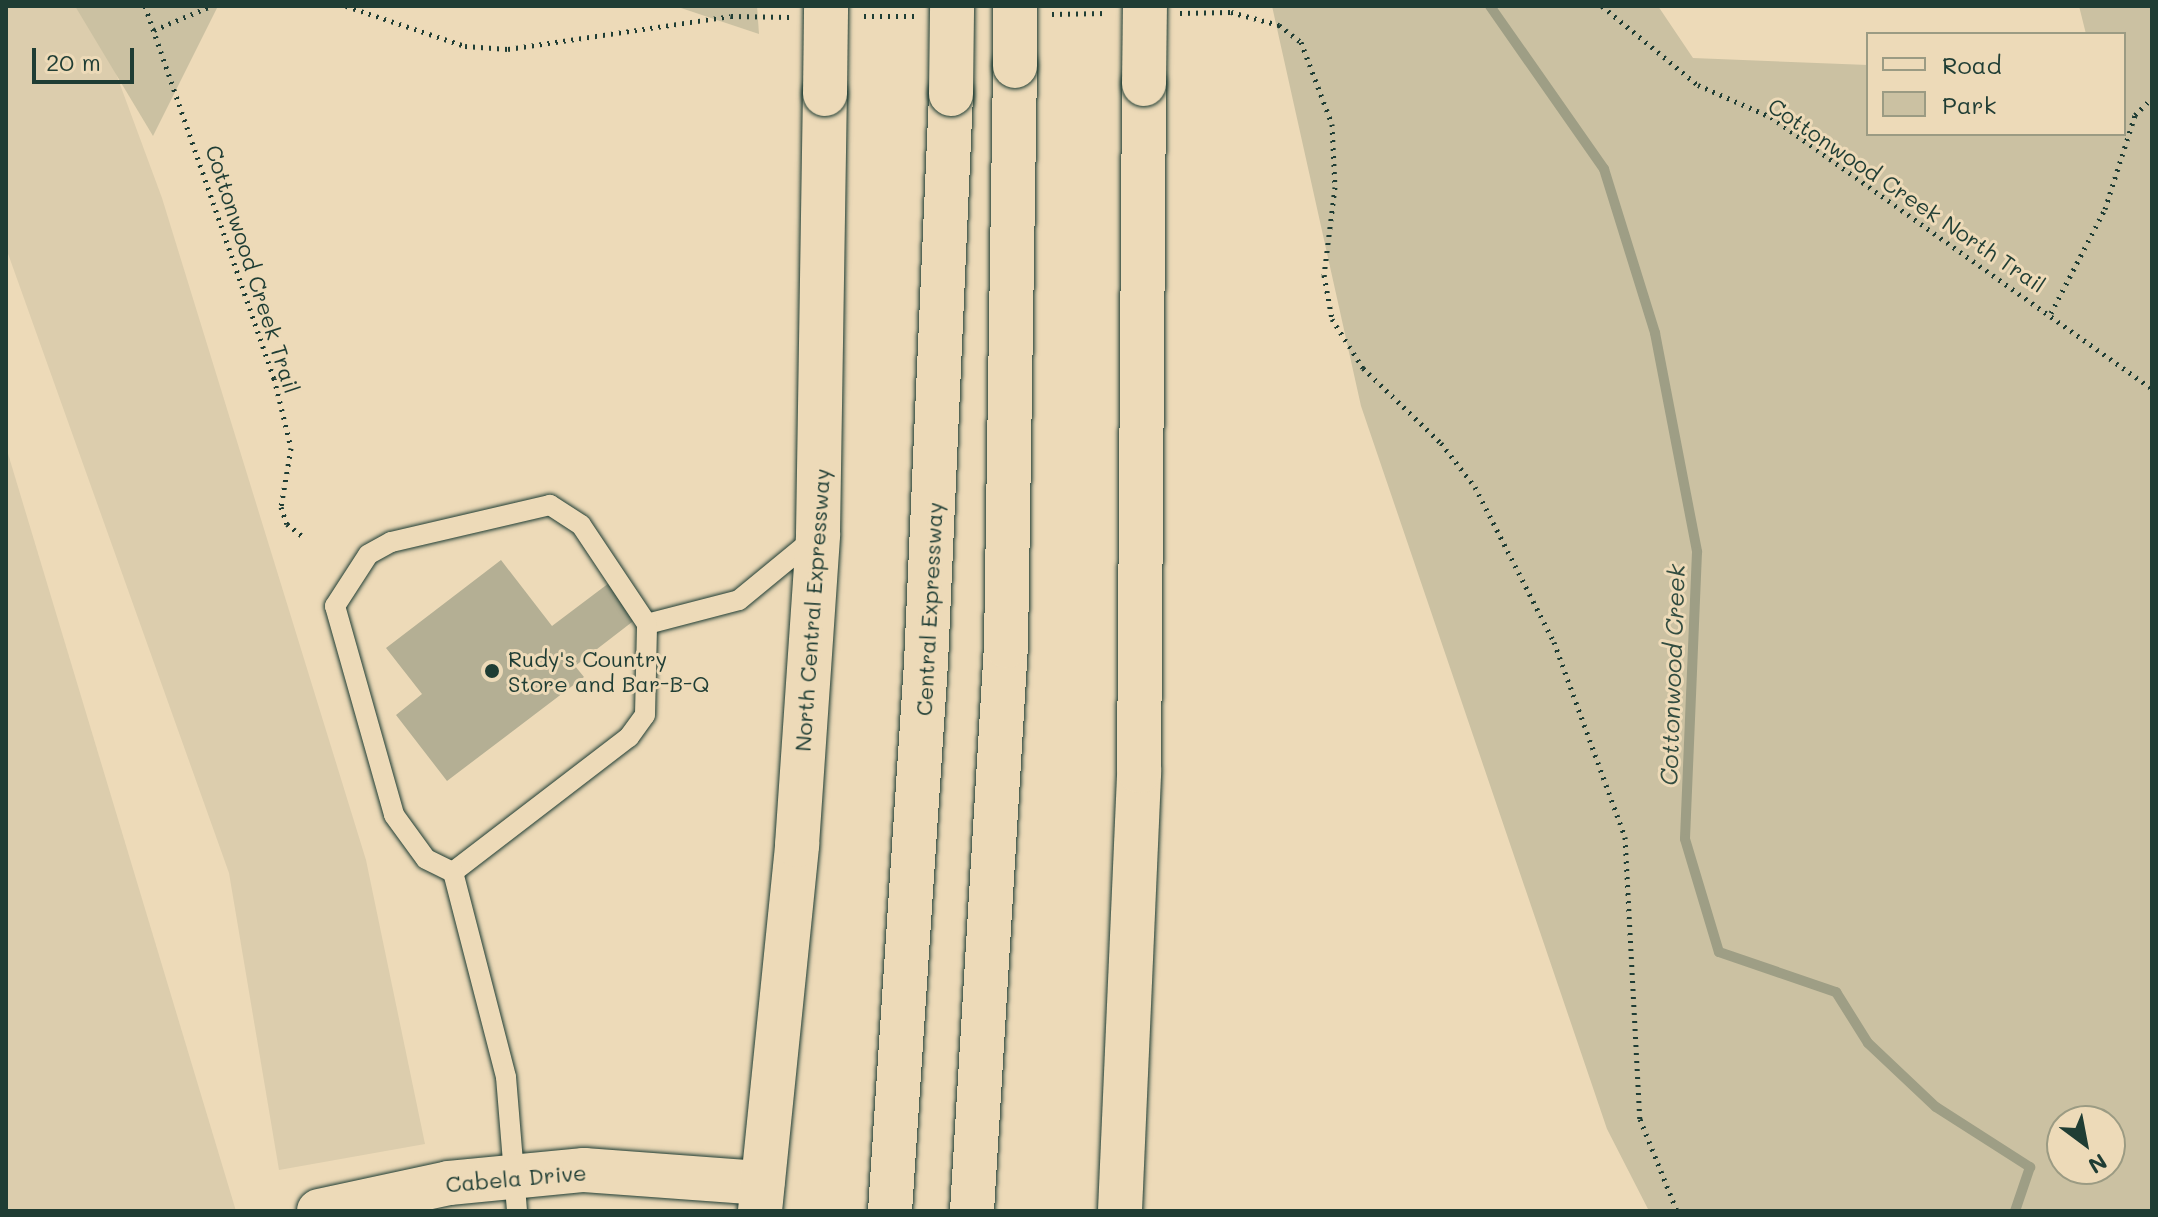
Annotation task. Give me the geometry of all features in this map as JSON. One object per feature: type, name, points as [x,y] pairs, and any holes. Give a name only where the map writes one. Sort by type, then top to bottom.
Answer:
[{"type":"main road","points":[[972,1211],[1006,646],[1015,66],[1028,10]]},
{"type":"main road","name":"Central Expressway","points":[[890,1211],[928,632],[951,94],[942,11]]},
{"type":"main road","points":[[1120,1211],[1139,755],[1145,11]]},
{"type":"main road","name":"North Central Expressway","points":[[761,1197],[818,534],[828,13]]},
{"type":"main road","name":"Cabela Drive","points":[[319,1211],[516,1193],[584,1170],[761,1197]]},
{"type":"lane","points":[[453,872],[629,737],[645,715],[647,624],[581,525],[550,505],[391,542],[343,586],[335,606],[394,815],[426,859],[453,872],[506,1077],[516,1193]]},
{"type":"lane","points":[[647,624],[694,618],[739,600],[818,534]]},
{"type":"path","name":"Cottonwood Creek Trail","points":[[145,6],[270,363],[291,448],[281,507],[287,524],[305,538]]},
{"type":"path","points":[[154,30],[211,6]]},
{"type":"path","points":[[346,6],[465,46],[508,49],[731,16],[942,11]]},
{"type":"path","name":"Cottonwood Creek North Trail","points":[[1602,6],[1698,85],[1771,117],[1885,205],[2051,313],[2152,389]]},
{"type":"path","points":[[1028,10],[1231,12],[1279,25],[1301,42],[1319,76],[1333,139],[1324,275],[1332,319],[1363,368],[1441,443],[1505,536],[1605,771],[1628,868],[1640,1119],[1677,1211]]},
{"type":"path","points":[[2051,313],[2105,209],[2135,115],[2152,98]]},
{"type":"shaded area","points":[[6,6],[91,6],[162,198],[366,860],[425,1144],[279,1170],[229,873],[6,248]]},
{"type":"shaded area","points":[[6,447],[236,1211],[6,1211]]},
{"type":"green space","points":[[75,6],[218,6],[153,136]]},
{"type":"green space","points":[[675,6],[757,6],[759,34]]},
{"type":"green space","points":[[1272,6],[1658,6],[1693,58],[1866,65],[1866,136],[2126,136],[2126,32],[2086,32],[2079,6],[2152,6],[2152,1211],[1649,1211],[1607,1129],[1361,406]]},
{"type":"building","name":"Rudy's Country Store and Bar-B-Q","points":[[501,560],[552,626],[609,583],[636,619],[575,666],[584,677],[447,781],[396,715],[422,694],[386,648]]},
{"type":"waterway","name":"Cottonwood Creek","points":[[1490,6],[1604,169],[1655,333],[1697,552],[1685,839],[1719,952],[1836,992],[1868,1043],[1936,1107],[2030,1167],[2015,1211]]},
{"type":"place","name":"Rudy's Country Store and Bar-B-Q","points":[[492,671]]}]
